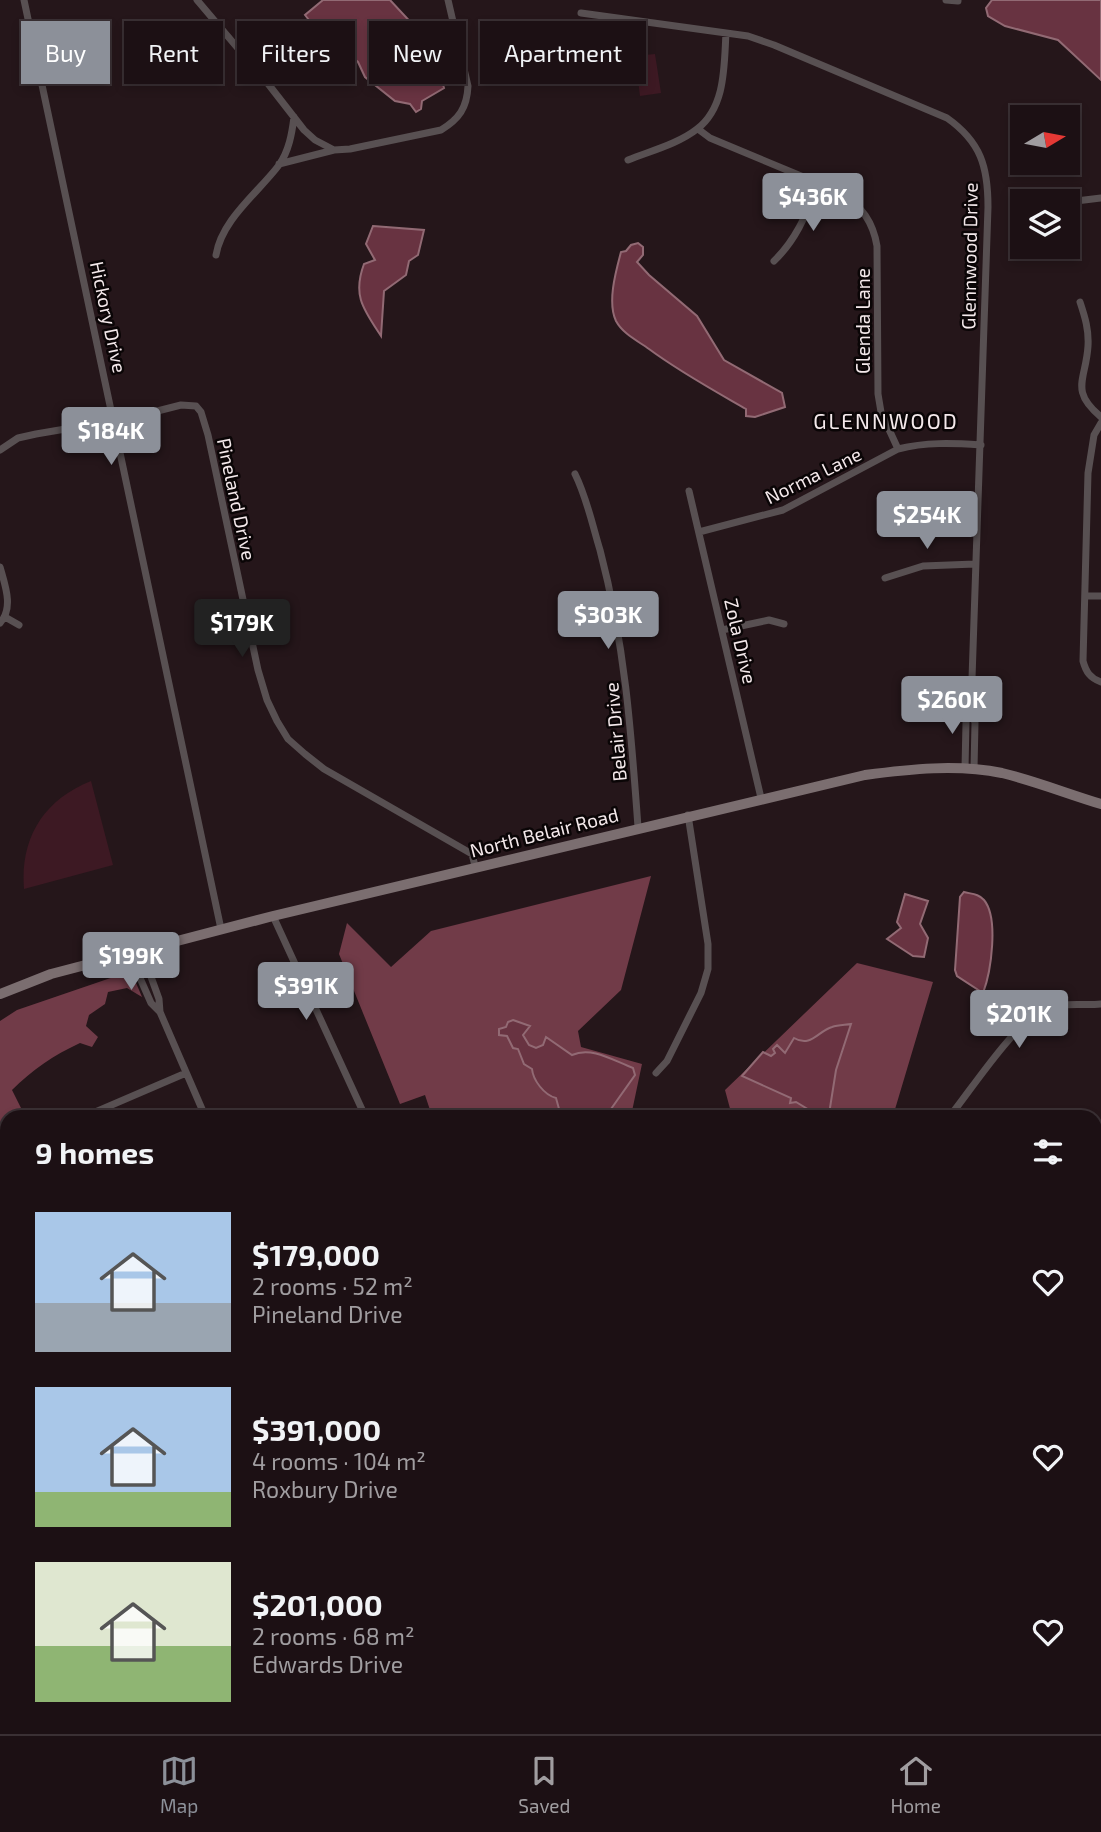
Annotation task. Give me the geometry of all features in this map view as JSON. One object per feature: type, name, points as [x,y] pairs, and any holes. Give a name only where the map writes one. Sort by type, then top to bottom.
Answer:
[{"type":"main road","name":"North Belair Road","points":[[0,994],[51,974],[141,949],[475,866],[865,775],[915,769],[970,769],[1002,773],[1101,804]]},
{"type":"street","name":"Hickory Drive","points":[[24,0],[221,929]]},
{"type":"street","points":[[197,0],[315,140],[334,150]]},
{"type":"street","points":[[279,164],[334,150],[441,130],[454,122],[463,112],[468,86],[448,0]]},
{"type":"street","points":[[946,0],[958,1]]},
{"type":"street","name":"Glennwood Drive","points":[[581,13],[748,36],[774,44],[947,118],[969,137],[979,152],[988,187],[971,708],[966,722],[970,769]]},
{"type":"street","points":[[628,160],[698,129],[713,111],[719,95],[726,33]]},
{"type":"street","points":[[216,255],[218,242],[226,229],[279,164],[288,146],[294,117]]},
{"type":"street","name":"Glenda Lane","points":[[698,129],[710,138],[842,193],[856,203],[874,230],[877,246],[878,394],[881,412],[898,449]]},
{"type":"street","points":[[775,261],[800,227],[819,183]]},
{"type":"street","points":[[1080,201],[1101,198]]},
{"type":"street","points":[[1080,302],[1088,334],[1081,389],[1089,406],[1101,417]]},
{"type":"street","name":"Pineland Drive","points":[[0,450],[18,438],[189,404],[196,406],[201,412],[258,670],[277,721],[288,739],[324,769],[472,854],[475,866]]},
{"type":"street","points":[[1101,423],[1094,435],[1090,455],[1083,661],[1086,671],[1101,682]]},
{"type":"street","name":"Norma Lane","points":[[699,533],[783,510],[898,449],[939,442],[981,445]]},
{"type":"street","name":"Belair Drive","points":[[575,474],[583,490],[623,653],[638,827]]},
{"type":"street","name":"Zola Drive","points":[[689,491],[761,798]]},
{"type":"street","points":[[885,578],[923,566],[975,564]]},
{"type":"street","points":[[0,567],[8,601],[3,620],[19,625]]},
{"type":"street","points":[[1085,596],[1101,596]]},
{"type":"street","points":[[722,630],[769,620],[783,624]]},
{"type":"street","points":[[656,1073],[667,1061],[701,993],[708,970],[708,944],[688,816]]},
{"type":"street","points":[[273,916],[362,1110]]},
{"type":"street","points":[[141,949],[160,1012],[202,1110]]},
{"type":"street","points":[[129,953],[150,1003],[160,1012]]},
{"type":"street","points":[[142,984],[152,981]]},
{"type":"street","points":[[955,1110],[1015,1033],[1037,1013],[1059,1006],[1101,1004]]},
{"type":"street","points":[[100,1110],[186,1073]]},
{"type":"shaded area","points":[[323,0],[390,0],[410,21],[369,21],[369,80],[355,60],[355,21],[310,21],[305,15]]},
{"type":"shaded area","points":[[992,0],[1101,0],[1101,80],[1058,40],[1005,26],[988,16],[986,8]]},
{"type":"shaded area","points":[[655,54],[661,93],[640,96],[638,84],[646,84],[646,55]]},
{"type":"shaded area","points":[[374,84],[443,84],[444,88],[422,101],[421,109],[416,112],[410,104],[395,101]]},
{"type":"shaded area","points":[[373,226],[424,230],[418,255],[409,261],[406,275],[384,291],[381,336],[365,310],[359,285],[364,264],[375,260],[366,244]]},
{"type":"shaded area","points":[[638,243],[643,247],[643,255],[637,262],[697,316],[724,360],[782,393],[785,407],[755,417],[746,416],[746,409],[673,365],[623,330],[613,313],[615,277],[621,252]]},
{"type":"shaded area","points":[[91,781],[113,865],[24,889],[26,854],[38,823],[60,799]]},
{"type":"shaded area","points":[[651,876],[621,990],[578,1031],[581,1047],[642,1064],[632,1110],[430,1110],[425,1095],[400,1104],[339,954],[347,923],[391,967],[431,931]]},
{"type":"shaded area","points":[[964,892],[982,898],[989,908],[992,945],[983,993],[957,976],[955,970],[960,897]]},
{"type":"shaded area","points":[[905,894],[928,901],[920,924],[928,938],[924,957],[913,956],[887,939],[901,928],[897,922]]},
{"type":"shaded area","points":[[857,963],[933,982],[895,1110],[730,1110],[725,1090]]},
{"type":"shaded area","points":[[131,971],[142,997],[127,988],[108,992],[105,1004],[89,1015],[86,1026],[98,1037],[92,1047],[80,1043],[35,1070],[12,1090],[21,1110],[0,1110],[0,1021],[17,1010]]},
{"type":"shaded area","points":[[513,1020],[530,1026],[523,1035],[529,1045],[536,1048],[543,1045],[546,1037],[572,1055],[595,1053],[633,1068],[635,1075],[610,1110],[559,1110],[556,1098],[547,1094],[540,1086],[532,1069],[524,1064],[518,1049],[513,1048],[507,1036],[499,1035],[499,1029],[506,1027],[508,1022]]},
{"type":"shaded area","points":[[851,1024],[836,1070],[830,1110],[809,1110],[796,1102],[790,1103],[791,1098],[742,1076],[763,1052],[771,1056],[777,1045],[785,1053],[794,1038],[800,1041],[810,1040],[832,1027]]},
{"type":"district","name":"GLENNWOOD","points":[[886,420]]}]
